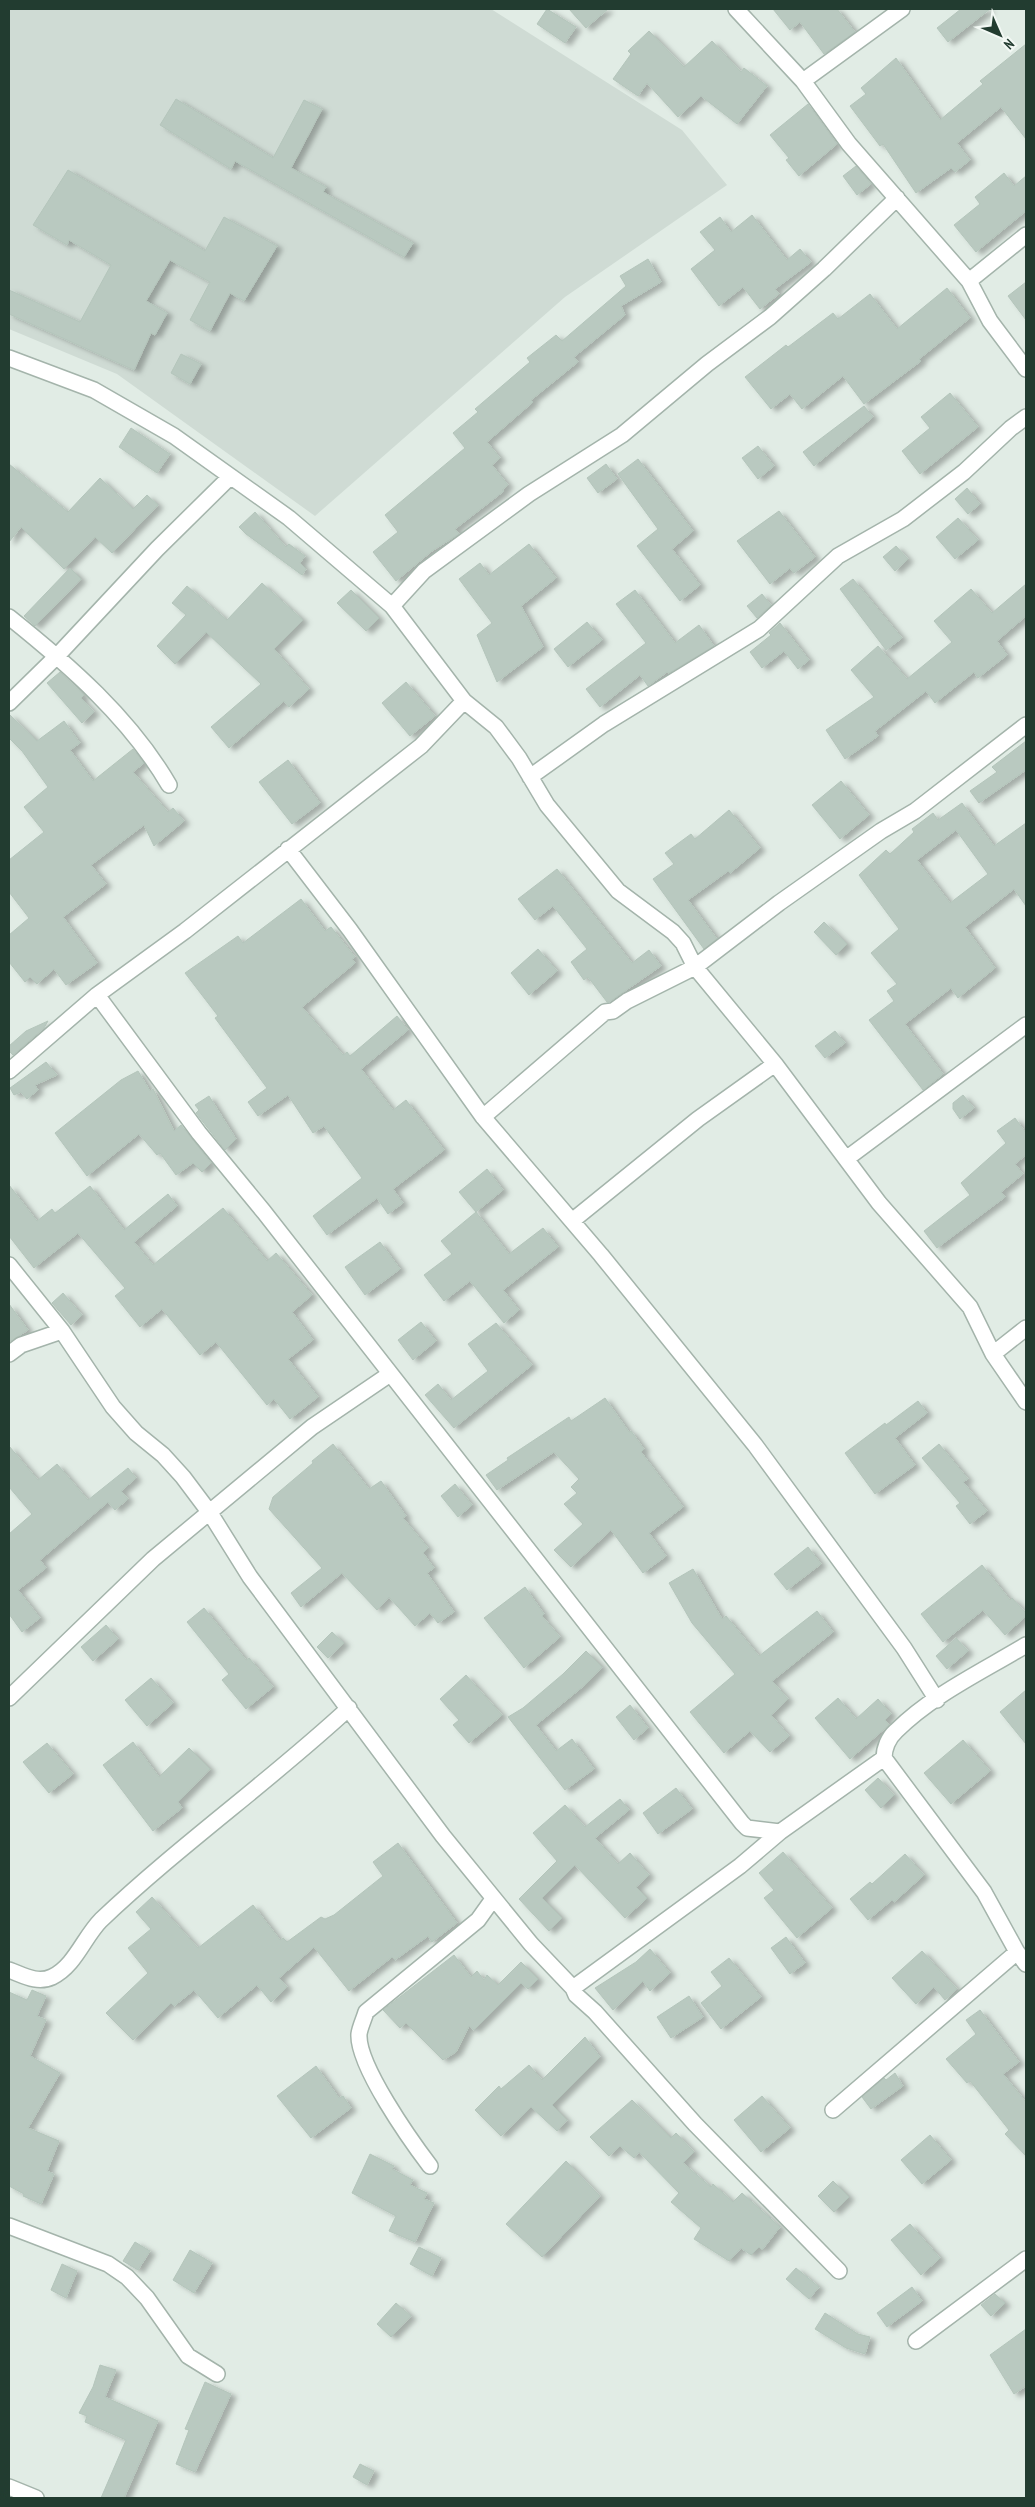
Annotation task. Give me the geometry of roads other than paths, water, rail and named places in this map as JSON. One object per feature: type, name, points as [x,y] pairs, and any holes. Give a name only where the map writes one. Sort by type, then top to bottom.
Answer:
[{"type":"street","points":[[736,9],[803,81],[850,144],[969,281],[990,321],[1026,370]]},
{"type":"street","points":[[803,81],[902,9]]},
{"type":"street","points":[[392,606],[424,572],[529,494],[622,435],[707,364],[770,317],[824,269],[897,198]]},
{"type":"street","points":[[969,281],[1026,235]]},
{"type":"street","points":[[9,358],[94,390],[120,403],[174,436],[289,518],[392,606],[464,701],[496,727],[547,805],[618,891],[673,932],[683,944],[695,967],[775,1064],[880,1203],[970,1307],[993,1354],[1026,1402]]},
{"type":"street","points":[[530,777],[604,724],[759,629],[838,556],[903,519],[964,472],[1011,428],[1026,417]]},
{"type":"street","points":[[9,703],[57,656],[157,549],[230,477]]},
{"type":"street","points":[[9,617],[57,656],[135,734],[152,757],[169,786]]},
{"type":"street","points":[[9,1071],[97,995],[185,931],[421,746],[464,701]]},
{"type":"street","points":[[483,1117],[605,1012],[613,1011],[627,1001],[695,967],[779,903],[881,831],[915,811],[1026,725]]},
{"type":"street","points":[[288,849],[350,930],[483,1117],[572,1221],[755,1445],[904,1648],[937,1700]]},
{"type":"street","points":[[97,995],[199,1133],[264,1212],[742,1823],[747,1828],[780,1832]]},
{"type":"street","points":[[846,1159],[1026,1025]]},
{"type":"street","points":[[572,1221],[698,1119],[775,1064]]},
{"type":"street","points":[[9,1265],[62,1331],[113,1407],[136,1433],[170,1462],[210,1513],[250,1577],[493,1899],[531,1944],[573,1988],[576,1995],[595,2012],[695,2124],[839,2271]]},
{"type":"street","points":[[993,1354],[1026,1328]]},
{"type":"street","points":[[9,1354],[21,1345],[62,1331]]},
{"type":"street","points":[[9,1698],[126,1584],[256,1472],[312,1427],[390,1374]]},
{"type":"street","points":[[833,2110],[1022,1958],[984,1892],[884,1758],[884,1749],[894,1732],[937,1700],[1026,1645]]},
{"type":"street","points":[[9,1970],[36,1980],[52,1977],[68,1965],[99,1922],[211,1823],[316,1738],[349,1708]]},
{"type":"street","points":[[573,1988],[740,1866],[780,1832],[884,1758]]},
{"type":"street","points":[[430,2166],[392,2114],[364,2056],[359,2035],[366,2012],[478,1920],[493,1899]]},
{"type":"street","points":[[9,2226],[108,2264],[127,2277],[147,2298],[188,2356],[217,2374]]},
{"type":"street","points":[[916,2341],[1026,2259]]},
{"type":"street","points":[[9,2487],[36,2498]]}]
